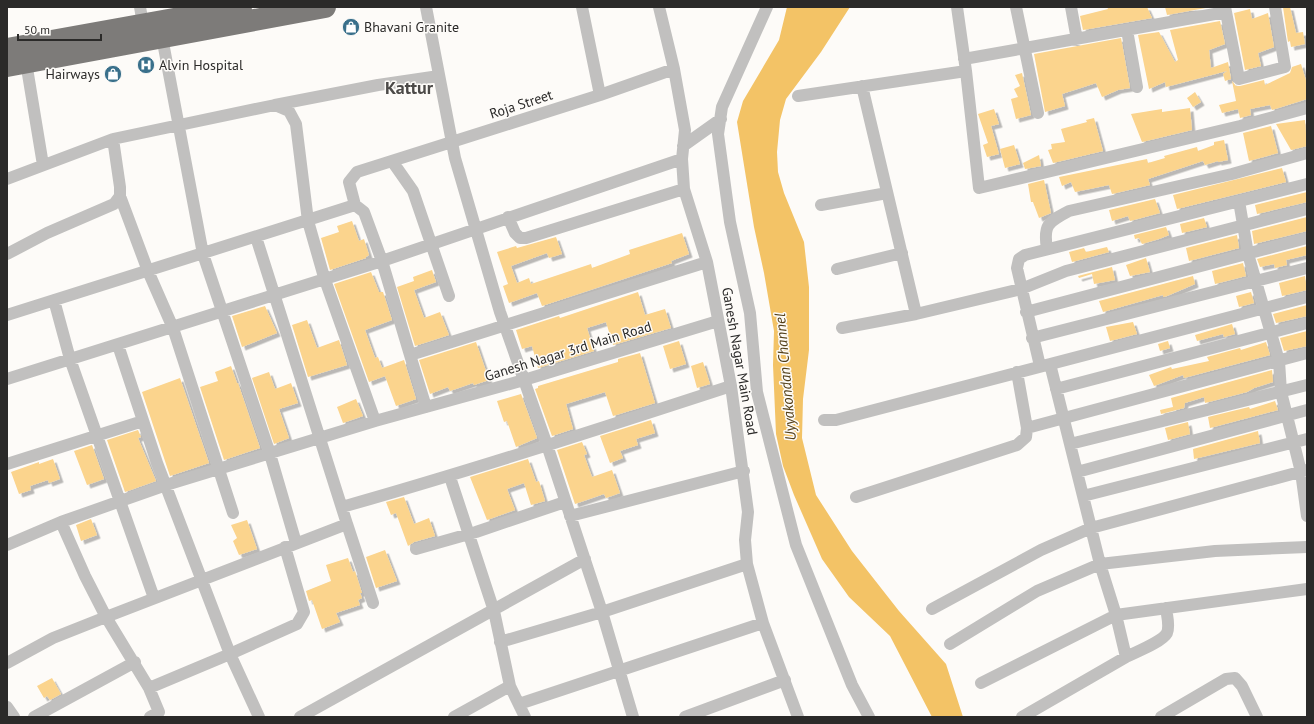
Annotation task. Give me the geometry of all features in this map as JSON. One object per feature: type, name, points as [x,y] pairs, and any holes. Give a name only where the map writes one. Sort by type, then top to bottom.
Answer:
[{"type":"highway","points":[[7,50],[142,16],[241,7]]},
{"type":"highway","points":[[16,64],[325,7]]},
{"type":"street","points":[[426,7],[452,142],[475,228],[505,326],[548,446],[565,502],[585,559],[633,717]]},
{"type":"street","points":[[582,7],[600,95]]},
{"type":"street","name":"Ganesh Nagar Main Road","points":[[659,7],[674,69],[685,130],[682,158],[684,189],[707,262],[731,386],[744,472],[748,512],[745,540],[747,564],[763,623],[798,717]]},
{"type":"street","points":[[767,7],[722,107],[718,134],[729,215],[750,313],[757,392],[796,545],[852,685],[869,717]]},
{"type":"street","points":[[958,7],[979,188],[1225,130],[1307,108]]},
{"type":"street","points":[[1016,7],[1038,113]]},
{"type":"street","points":[[1071,7],[1077,40]]},
{"type":"street","points":[[798,96],[862,86],[965,65],[1024,49],[1077,40],[1225,9],[1239,79],[1285,67],[1275,7]]},
{"type":"street","points":[[1127,30],[1137,86]]},
{"type":"street","points":[[162,37],[204,254],[270,454],[296,543]]},
{"type":"street","points":[[16,64],[43,165]]},
{"type":"street","name":"Roja Street","points":[[355,205],[349,182],[357,172],[600,95],[674,69]]},
{"type":"street","points":[[7,179],[113,140],[180,124],[378,85],[439,76]]},
{"type":"street","points":[[862,86],[916,314]]},
{"type":"street","points":[[275,105],[289,111],[296,124],[308,221],[324,277],[375,421]]},
{"type":"street","points":[[683,146],[721,119]]},
{"type":"street","points":[[113,140],[120,196],[148,271],[172,328],[232,513]]},
{"type":"street","points":[[1047,249],[1044,233],[1048,224],[1069,211],[1232,174],[1307,153]]},
{"type":"street","points":[[7,379],[273,296],[324,277],[382,260],[682,158]]},
{"type":"street","points":[[392,161],[413,191],[449,296]]},
{"type":"street","points":[[1126,657],[1116,615],[1100,564],[1056,388],[1032,338],[1017,268],[1019,260],[1025,255],[1047,249],[1307,184]]},
{"type":"street","points":[[508,217],[515,233],[520,238],[526,238],[684,189]]},
{"type":"street","points":[[821,205],[887,193]]},
{"type":"street","points":[[7,254],[47,233],[114,204],[120,196]]},
{"type":"street","points":[[1239,201],[1248,254],[1279,361],[1281,392],[1294,442],[1304,471],[1307,516]]},
{"type":"street","points":[[7,315],[204,254],[355,205],[364,212],[382,260],[426,407]]},
{"type":"street","points":[[842,328],[916,314],[1021,289],[1066,271],[1307,209]]},
{"type":"street","points":[[256,237],[273,296],[374,603]]},
{"type":"street","points":[[1026,312],[1307,238]]},
{"type":"street","points":[[837,269],[902,253]]},
{"type":"street","points":[[410,356],[707,262]]},
{"type":"street","points":[[1032,338],[1307,268]]},
{"type":"street","points":[[824,420],[836,420],[1307,297]]},
{"type":"street","points":[[54,300],[70,359],[154,598]]},
{"type":"street","name":"Ganesh Nagar 3rd Main Road","points":[[7,545],[61,522],[119,500],[166,485],[375,421],[524,380],[718,321]]},
{"type":"street","points":[[1056,388],[1307,323]]},
{"type":"street","points":[[118,345],[166,485],[201,578],[230,654],[259,717]]},
{"type":"street","points":[[1027,428],[1307,353]]},
{"type":"street","points":[[856,497],[1017,445],[1026,437],[1027,428],[1017,372]]},
{"type":"street","points":[[1070,444],[1281,392],[1307,384]]},
{"type":"street","points":[[342,507],[548,446],[731,386]]},
{"type":"street","points":[[1077,472],[1307,410]]},
{"type":"street","points":[[7,464],[143,420]]},
{"type":"street","points":[[1083,496],[1307,439]]},
{"type":"street","points":[[932,609],[1040,550],[1091,528],[1304,471]]},
{"type":"street","points":[[570,516],[744,472]]},
{"type":"street","points":[[450,476],[494,611],[510,686],[525,717]]},
{"type":"street","points":[[416,549],[468,534],[565,502]]},
{"type":"street","points":[[61,522],[85,576],[106,617],[135,662],[149,688],[157,715]]},
{"type":"street","points":[[7,663],[54,638],[201,578],[347,524]]},
{"type":"street","points":[[149,688],[298,624],[302,619],[304,612],[285,547]]},
{"type":"street","points":[[950,644],[1037,591],[1100,564],[1215,552],[1307,547]]},
{"type":"street","points":[[300,717],[494,611],[585,559]]},
{"type":"street","points":[[500,642],[602,612],[747,564]]},
{"type":"street","points":[[981,683],[1116,615],[1307,589]]},
{"type":"street","points":[[1022,717],[1126,657],[1159,641],[1166,634],[1168,628],[1166,608]]},
{"type":"street","points":[[519,704],[763,623]]},
{"type":"street","points":[[34,717],[135,662]]},
{"type":"street","points":[[1161,717],[1226,679],[1235,678],[1242,686],[1257,717]]},
{"type":"street","points":[[685,717],[785,680]]},
{"type":"street","points":[[454,717],[510,686]]},
{"type":"street","points":[[7,707],[14,717]]},
{"type":"water","name":"Uyyakondan Channel","points":[[787,7],[850,7],[821,52],[786,99],[780,120],[777,152],[778,172],[784,193],[804,242],[809,287],[809,350],[803,399],[802,438],[816,495],[852,551],[899,611],[946,664],[963,717],[932,717],[890,636],[849,597],[822,559],[783,466],[776,434],[773,365],[774,331],[754,227],[737,122],[743,101],[779,40]]},
{"type":"building","points":[[1107,7],[1147,7],[1152,18],[1083,30],[1080,16],[1108,9]]},
{"type":"building","points":[[1165,7],[1211,7],[1167,15]]},
{"type":"building","points":[[1283,7],[1290,7],[1296,33],[1303,32],[1305,44],[1291,47],[1290,41],[1288,42]]},
{"type":"building","points":[[1250,9],[1252,19],[1268,13],[1274,47],[1258,53],[1261,66],[1245,70],[1234,13]]},
{"type":"building","points":[[1220,21],[1225,44],[1209,50],[1211,68],[1228,62],[1231,79],[1225,81],[1223,74],[1227,71],[1166,87],[1165,82],[1149,89],[1138,35],[1159,32],[1175,62],[1178,60],[1170,30]]},
{"type":"building","points":[[1121,38],[1130,88],[1118,90],[1102,97],[1096,83],[1062,94],[1065,106],[1045,112],[1034,54]]},
{"type":"building","points":[[1301,64],[1307,84],[1307,99],[1272,110],[1270,105],[1250,109],[1251,115],[1240,118],[1238,109],[1222,113],[1219,105],[1236,101],[1232,81],[1236,86],[1240,86],[1264,80],[1265,85],[1290,73],[1292,67]]},
{"type":"building","points":[[1022,73],[1031,115],[1016,119],[1011,99],[1018,97],[1014,89],[1020,86],[1015,75]]},
{"type":"building","points":[[1195,92],[1201,102],[1193,107],[1187,98]]},
{"type":"building","points":[[1190,108],[1192,130],[1142,142],[1131,114],[1162,109],[1162,112]]},
{"type":"building","points":[[994,109],[999,124],[991,126],[999,154],[987,157],[983,145],[988,143],[978,114]]},
{"type":"building","points":[[1094,118],[1103,151],[1053,163],[1048,150],[1052,149],[1051,144],[1065,142],[1061,129],[1087,122],[1086,120]]},
{"type":"building","points":[[1305,120],[1307,146],[1291,150],[1276,124]]},
{"type":"building","points":[[1271,126],[1278,153],[1249,161],[1243,133]]},
{"type":"building","points":[[1224,140],[1228,160],[1205,165],[1203,161],[1148,179],[1150,185],[1112,194],[1109,185],[1075,192],[1071,182],[1062,186],[1059,177],[1147,159],[1148,163],[1165,158],[1164,156],[1197,147],[1198,151],[1214,145],[1214,142]]},
{"type":"building","points":[[1014,145],[1020,164],[1005,168],[1000,149]]},
{"type":"building","points":[[1039,155],[1041,166],[1025,169],[1023,163]]},
{"type":"building","points":[[1282,168],[1286,182],[1177,209],[1173,195]]},
{"type":"building","points":[[1044,180],[1051,213],[1039,218],[1033,202],[1031,202],[1028,184]]},
{"type":"building","points":[[1307,192],[1307,202],[1257,214],[1255,205]]},
{"type":"building","points":[[1155,199],[1160,213],[1130,221],[1128,216],[1112,221],[1109,210]]},
{"type":"building","points":[[1307,217],[1307,231],[1254,244],[1252,231]]},
{"type":"building","points":[[1204,218],[1207,227],[1182,233],[1180,224]]},
{"type":"building","points":[[352,221],[359,241],[364,239],[369,255],[366,258],[330,270],[321,238],[339,232],[337,226]]},
{"type":"building","points":[[1166,227],[1169,235],[1159,239],[1142,244],[1139,238],[1135,239],[1134,235]]},
{"type":"building","points":[[682,233],[689,254],[671,261],[672,263],[542,306],[537,293],[509,303],[503,286],[508,284],[497,252],[516,246],[517,248],[556,237],[562,254],[549,258],[547,253],[511,266],[517,283],[529,278],[531,284],[591,264],[592,268],[630,254],[629,250]]},
{"type":"building","points":[[1237,235],[1239,248],[1189,261],[1186,248]]},
{"type":"building","points":[[1307,246],[1307,255],[1286,260],[1287,265],[1275,268],[1274,264],[1260,267],[1257,259]]},
{"type":"building","points":[[1107,247],[1109,252],[1072,262],[1069,252],[1084,248],[1086,252]]},
{"type":"building","points":[[1146,258],[1150,272],[1130,276],[1126,265]]},
{"type":"building","points":[[1243,263],[1246,276],[1215,284],[1212,271]]},
{"type":"building","points":[[1112,267],[1115,280],[1094,284],[1092,274],[1079,278],[1078,276]]},
{"type":"building","points":[[432,270],[436,282],[414,290],[424,318],[440,312],[449,335],[415,346],[397,287],[414,281],[413,277]]},
{"type":"building","points":[[371,272],[379,292],[383,292],[392,320],[365,330],[375,358],[378,357],[382,368],[404,360],[416,399],[396,406],[385,376],[369,382],[334,284]]},
{"type":"building","points":[[1193,276],[1195,284],[1167,296],[1163,297],[1163,295],[1103,312],[1099,301]]},
{"type":"building","points":[[1305,276],[1307,290],[1282,296],[1279,283]]},
{"type":"building","points":[[638,292],[645,315],[665,309],[671,328],[613,345],[606,322],[587,328],[594,351],[538,368],[532,346],[522,349],[516,330],[559,316],[560,318]]},
{"type":"building","points":[[1251,292],[1254,303],[1239,307],[1236,296]]},
{"type":"building","points":[[1307,305],[1307,316],[1276,323],[1273,314]]},
{"type":"building","points":[[265,306],[277,333],[242,347],[232,316]]},
{"type":"building","points":[[307,320],[317,348],[339,340],[347,365],[308,377],[292,325]]},
{"type":"building","points":[[1133,322],[1137,334],[1110,341],[1106,327]]},
{"type":"building","points":[[1232,324],[1235,334],[1224,337],[1223,334],[1197,341],[1195,335]]},
{"type":"building","points":[[1307,331],[1307,346],[1284,351],[1280,338]]},
{"type":"building","points":[[679,341],[686,364],[670,369],[663,346]]},
{"type":"building","points":[[1168,341],[1170,348],[1160,351],[1158,344]]},
{"type":"building","points":[[476,342],[489,380],[474,385],[473,383],[450,391],[448,387],[430,394],[419,360]]},
{"type":"building","points":[[1266,342],[1270,355],[1184,378],[1183,375],[1154,386],[1149,375],[1171,367],[1172,369],[1209,361],[1207,357],[1240,348],[1241,350]]},
{"type":"building","points":[[640,353],[655,403],[613,416],[605,392],[566,404],[573,429],[552,436],[535,389],[538,388],[538,386],[618,362],[618,359]]},
{"type":"building","points":[[703,362],[710,384],[697,388],[691,366]]},
{"type":"building","points":[[231,366],[260,448],[224,460],[200,387],[218,381],[215,372]]},
{"type":"building","points":[[1272,370],[1273,382],[1254,388],[1247,392],[1205,403],[1204,397],[1185,403],[1184,408],[1161,414],[1160,410],[1173,407],[1171,398]]},
{"type":"building","points":[[269,372],[275,389],[291,383],[298,403],[279,409],[289,438],[274,444],[252,378]]},
{"type":"building","points":[[180,378],[209,463],[170,476],[142,392]]},
{"type":"building","points":[[521,394],[537,438],[516,447],[507,421],[504,422],[497,401]]},
{"type":"building","points":[[356,399],[363,416],[343,423],[337,407]]},
{"type":"building","points":[[1275,401],[1278,410],[1210,428],[1208,417],[1249,407],[1250,409]]},
{"type":"building","points":[[651,420],[655,433],[636,439],[638,445],[620,451],[623,458],[610,463],[600,436]]},
{"type":"building","points":[[1188,422],[1190,434],[1168,440],[1165,428]]},
{"type":"building","points":[[138,430],[141,437],[138,438],[156,481],[125,492],[107,440]]},
{"type":"building","points":[[1258,431],[1260,443],[1194,459],[1193,449]]},
{"type":"building","points":[[582,442],[587,454],[584,455],[592,477],[612,470],[620,493],[606,498],[604,494],[575,504],[557,450]]},
{"type":"building","points":[[92,445],[104,479],[87,485],[74,451]]},
{"type":"building","points":[[53,459],[60,479],[49,483],[48,480],[30,486],[31,490],[19,494],[11,472],[39,462],[39,464]]},
{"type":"building","points":[[528,459],[536,482],[539,481],[545,501],[531,505],[524,483],[507,489],[515,510],[487,520],[470,477]]},
{"type":"building","points":[[404,497],[414,524],[429,518],[435,536],[414,542],[408,546],[396,513],[391,515],[386,502]]},
{"type":"building","points":[[91,519],[97,535],[81,541],[76,525]]},
{"type":"building","points":[[247,520],[257,549],[239,555],[233,541],[237,538],[231,525]]},
{"type":"building","points":[[385,550],[397,581],[376,588],[366,557]]},
{"type":"building","points":[[348,558],[353,572],[355,571],[362,593],[360,593],[362,598],[358,600],[360,605],[336,613],[340,622],[322,629],[312,600],[309,601],[306,591],[331,581],[326,565]]},
{"type":"building","points":[[52,678],[61,694],[50,700],[47,696],[44,698],[37,686]]},
{"type":"place","name":"Bhavani Granite","points":[[351,27]]},
{"type":"place","name":"Alvin Hospital","points":[[146,65]]},
{"type":"place","name":"Hairways","points":[[113,74]]},
{"type":"district","name":"Kattur","points":[[409,87]]}]
